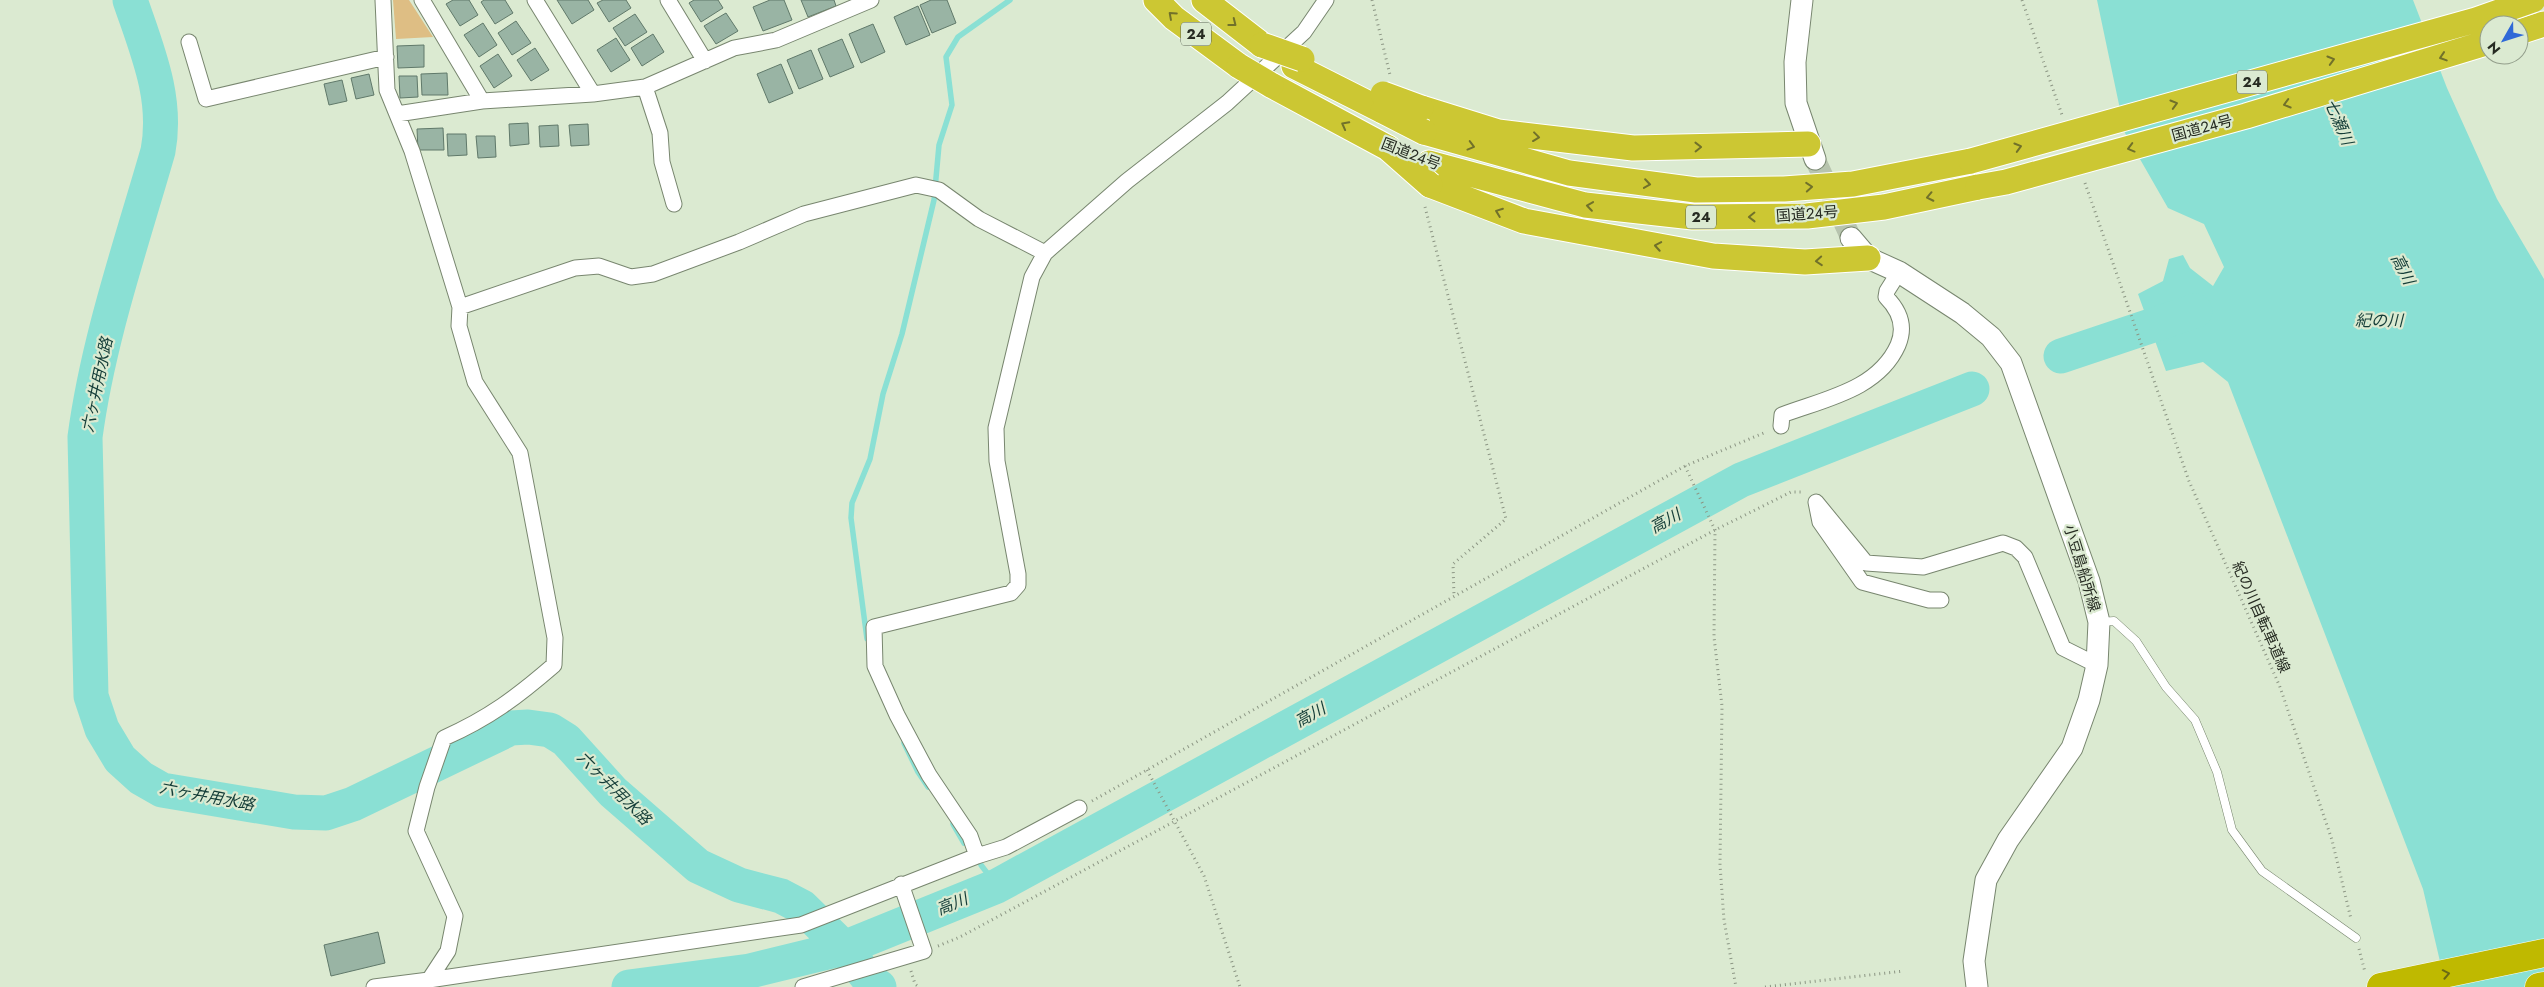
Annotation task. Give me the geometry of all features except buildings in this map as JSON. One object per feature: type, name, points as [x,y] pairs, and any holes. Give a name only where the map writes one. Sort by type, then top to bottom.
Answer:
[{"type":"highway","name":"国道24号","points":[[1156,0],[1174,18],[1239,66],[1388,148],[1425,174],[1585,205],[1693,218],[1806,216],[1884,207],[2006,182],[2246,116],[2479,45]]},
{"type":"highway","name":"24","points":[[1204,0],[1262,45],[1298,63],[1386,95],[1423,120],[1498,132],[1633,148],[1812,152]]},
{"type":"highway","name":"国道24号","points":[[1423,120],[1569,173],[1696,190],[1784,189],[1853,184],[1970,160],[2476,20],[2533,0]]},
{"type":"highway","points":[[2529,29],[2544,24]]},
{"type":"highway","name":"24","points":[[1425,174],[1524,221],[1713,256],[1805,262],[1868,258]]},
{"type":"highway","points":[[2374,983],[2544,953]]},
{"type":"highway","points":[[2539,987],[2544,986]]},
{"type":"main road","points":[[1802,0],[1795,62],[1796,103],[1812,152]]},
{"type":"main road","name":"小豆島船所線","points":[[1851,238],[1868,258],[1899,272],[1977,325],[1992,337],[2011,363],[2089,581],[2099,622],[2097,665],[2072,748],[2008,840],[1986,880],[1974,961],[1977,987]]},
{"type":"street","points":[[383,0],[387,90],[415,159],[460,307],[459,326],[475,382],[520,453],[555,638],[554,665],[512,701],[476,724],[444,738],[440,746],[416,831],[455,916],[448,951],[428,980]]},
{"type":"street","points":[[422,0],[482,101]]},
{"type":"street","points":[[535,0],[593,94]]},
{"type":"street","points":[[668,0],[705,61]]},
{"type":"street","points":[[397,114],[482,101],[593,94],[645,87],[734,48],[776,40],[871,0]]},
{"type":"street","points":[[977,856],[970,836],[929,775],[897,715],[876,666],[874,627],[1011,593],[1018,585],[1018,574],[998,461],[996,428],[1032,277],[1044,253],[1127,181],[1227,103],[1304,32],[1326,0]]},
{"type":"street","points":[[189,42],[206,99],[386,57]]},
{"type":"street","points":[[645,87],[660,134],[662,162],[674,204]]},
{"type":"street","points":[[460,307],[575,268],[599,266],[631,277],[652,274],[739,242],[804,214],[916,185],[936,190],[979,219],[1044,253]]},
{"type":"street","points":[[1781,426],[1782,414],[1857,388],[1880,373],[1892,359],[1901,337],[1898,310],[1886,297],[1887,291],[1899,272]]},
{"type":"street","points":[[1816,502],[1820,522],[1862,582],[1929,600],[1941,600]]},
{"type":"street","points":[[1816,502],[1866,562],[1923,567],[2003,543],[2016,548],[2025,557],[2063,648],[2097,665]]},
{"type":"street","points":[[374,987],[801,924],[903,891],[977,856],[1006,847],[1078,808]]},
{"type":"street","points":[[803,987],[873,966],[923,948],[903,891]]},
{"type":"lane","points":[[2099,622],[2114,621],[2136,641],[2166,687],[2196,720],[2217,772],[2232,830],[2262,871],[2356,938]]},
{"type":"path","points":[[1372,0],[1386,95]]},
{"type":"path","points":[[1425,174],[1506,519],[1453,564],[1454,596]]},
{"type":"path","name":"紀の川自転車道線","points":[[2113,262],[2188,481],[2280,687],[2332,840],[2356,938],[2374,983]]},
{"type":"path","points":[[1078,808],[1685,466],[1781,426]]},
{"type":"path","points":[[1685,466],[1715,530],[1714,637],[1722,706],[1720,865],[1724,920],[1736,987]]},
{"type":"path","points":[[923,948],[960,937],[1715,530],[1791,492],[1803,492],[1816,502]]},
{"type":"path","points":[[1146,770],[1204,876],[1240,987]]},
{"type":"path","points":[[1765,987],[1904,971]]},
{"type":"shaded area","points":[[393,0],[409,0],[433,37],[396,39]]},
{"type":"water","name":"紀の川","points":[[2097,0],[2413,0],[2447,88],[2497,199],[2544,279],[2544,987],[2446,987],[2423,889],[2228,382],[2203,362],[2166,371],[2138,294],[2163,281],[2169,259],[2183,255],[2190,268],[2213,286],[2224,267],[2204,224],[2168,208],[2125,133]]},
{"type":"waterway","name":"六ヶ井用水路","points":[[130,0],[149,56],[158,93],[160,112],[158,151],[126,257],[107,329],[98,365],[85,437],[91,696],[102,729],[120,759],[141,778],[162,790],[294,812],[326,813],[353,804],[511,728],[528,727],[550,730],[566,740],[613,792],[698,866],[739,885],[781,896],[802,907],[844,948],[872,983],[879,987]]},
{"type":"waterway","points":[[867,639],[851,518],[852,503],[870,459],[883,394],[902,334],[934,200],[939,145],[952,105],[946,57],[958,37],[1010,0]]},
{"type":"waterway","name":"高川","points":[[2061,356],[2195,311]]},
{"type":"waterway","name":"高川","points":[[629,987],[750,971],[844,948],[997,886],[1741,480],[1972,389]]},
{"type":"waterway","points":[[904,743],[918,772],[928,787]]},
{"type":"waterway","points":[[953,824],[964,843]]},
{"type":"waterway","points":[[981,865],[997,886]]},
{"type":"tunnel","points":[[1815,159],[1851,238]]},
{"type":"water label","name":"七瀬川","points":[[2339,122]]}]
